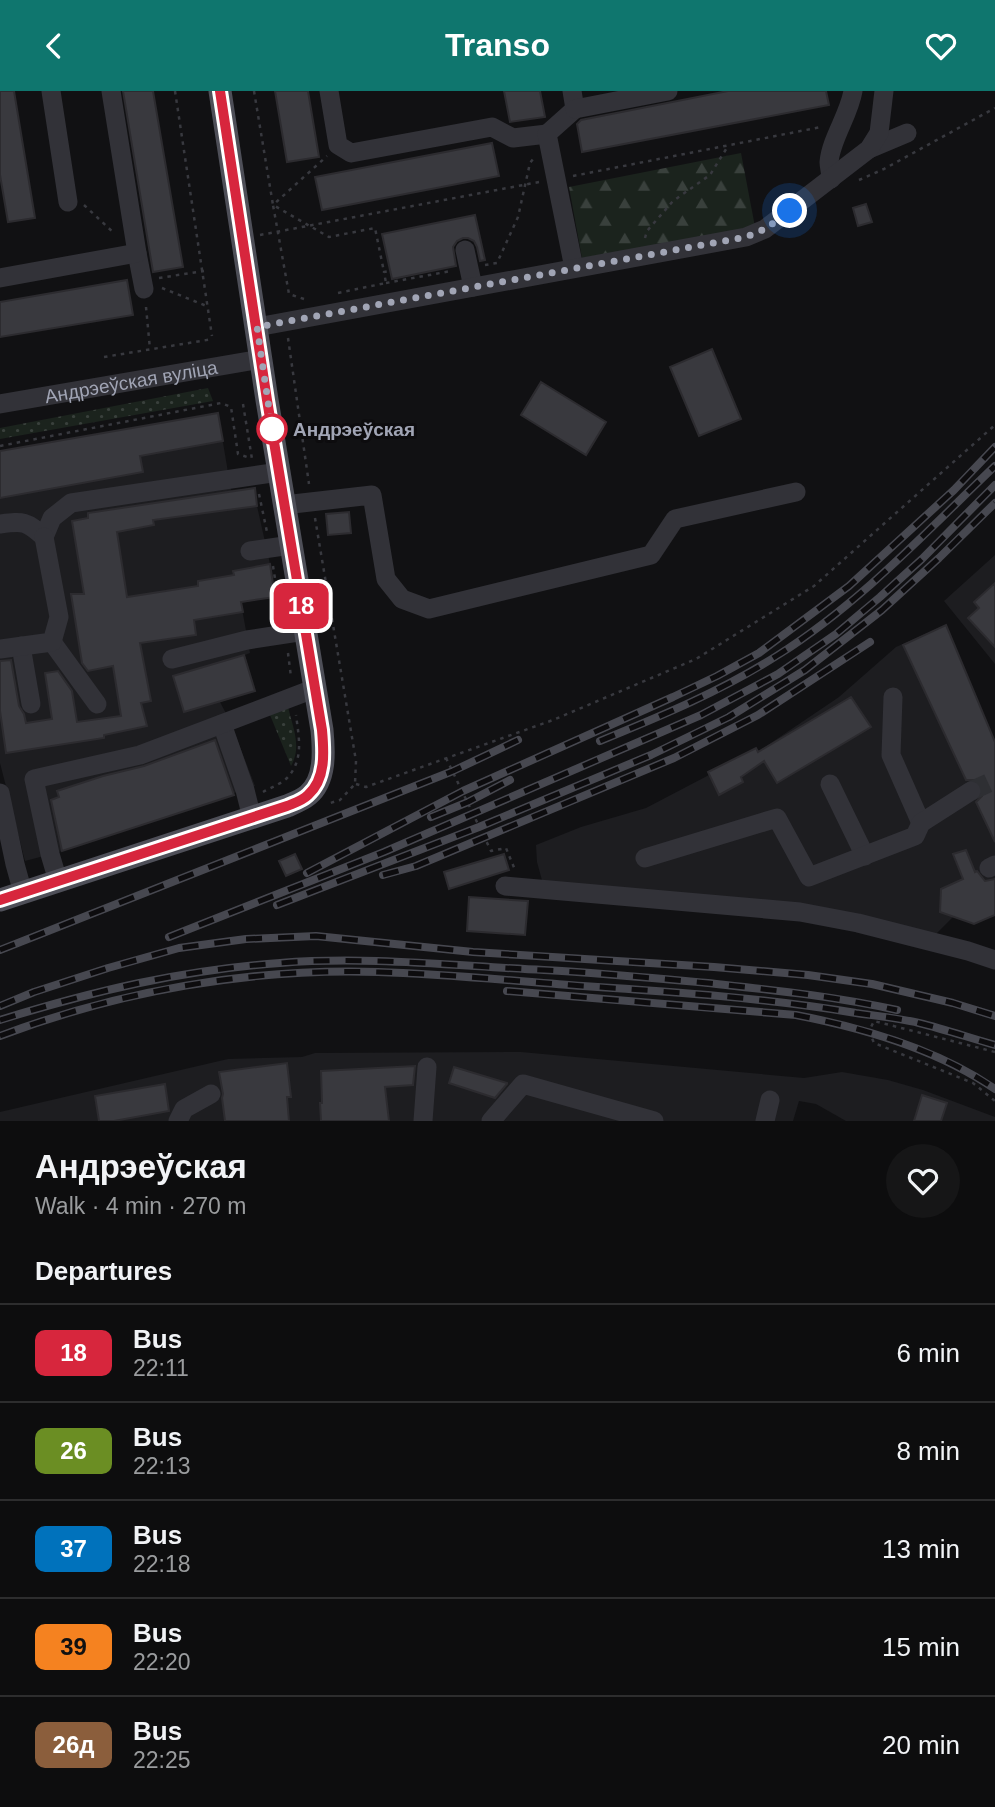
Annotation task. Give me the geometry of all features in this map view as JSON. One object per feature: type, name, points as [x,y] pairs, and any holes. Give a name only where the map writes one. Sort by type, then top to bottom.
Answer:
[{"type":"main road","points":[[0,900],[58,881],[249,808],[287,806],[302,800],[317,783],[323,762],[316,688],[295,633],[291,545],[220,91]]},
{"type":"street","points":[[51,91],[67,196]]},
{"type":"street","points":[[111,91],[143,285]]},
{"type":"street","points":[[329,91],[338,145],[351,153],[492,127],[513,138],[547,134],[573,100],[668,91]]},
{"type":"street","points":[[831,179],[829,164],[832,149],[851,105],[853,91]]},
{"type":"street","points":[[869,149],[880,133],[884,91]]},
{"type":"street","points":[[257,327],[469,268],[574,268],[746,237],[765,229],[869,149],[907,133]]},
{"type":"street","points":[[547,134],[574,268]]},
{"type":"street","points":[[0,278],[137,253]]},
{"type":"street","name":"Андрэеўская вуліца","points":[[0,404],[261,359]]},
{"type":"street","points":[[52,642],[59,617],[44,537],[52,518],[71,503],[254,467],[279,472]]},
{"type":"street","points":[[284,505],[372,495],[386,579],[402,599],[429,609],[651,555],[675,519],[796,492]]},
{"type":"street","points":[[0,524],[23,521],[44,537]]},
{"type":"street","points":[[250,551],[291,545]]},
{"type":"street","points":[[172,659],[247,640],[295,633]]},
{"type":"street","points":[[0,649],[52,642]]},
{"type":"street","points":[[52,642],[97,704]]},
{"type":"street","points":[[21,646],[31,704]]},
{"type":"street","points":[[58,881],[34,779],[140,755],[316,688]]},
{"type":"street","points":[[893,697],[891,755],[921,823]]},
{"type":"street","points":[[222,724],[249,808]]},
{"type":"street","points":[[830,784],[865,856]]},
{"type":"street","points":[[645,858],[777,818],[809,877],[915,836],[921,823],[971,791]]},
{"type":"street","points":[[0,793],[23,893]]},
{"type":"street","points":[[513,886],[800,912],[858,923],[995,960]]},
{"type":"street","points":[[423,1121],[428,1067]]},
{"type":"street","points":[[491,1121],[523,1084],[654,1121]]},
{"type":"street","points":[[178,1121],[184,1109],[211,1094]]},
{"type":"street","points":[[765,1121],[770,1100]]},
{"type":"path","points":[[104,356],[213,337],[176,91]]},
{"type":"path","points":[[254,91],[289,295],[304,299]]},
{"type":"path","points":[[278,232],[823,127]]},
{"type":"path","points":[[327,295],[497,263],[518,217],[530,163],[547,134]]},
{"type":"path","points":[[273,205],[338,145]]},
{"type":"path","points":[[638,257],[647,231],[673,201],[710,175],[728,145]]},
{"type":"path","points":[[67,196],[137,253]]},
{"type":"path","points":[[273,205],[329,237],[375,228],[386,283]]},
{"type":"path","points":[[143,285],[204,271]]},
{"type":"path","points":[[384,272],[390,271]]},
{"type":"path","points":[[143,285],[209,307]]},
{"type":"path","points":[[143,285],[150,349]]},
{"type":"path","points":[[287,335],[309,483]]},
{"type":"path","points":[[0,446],[220,403],[231,407],[238,454],[254,467]]},
{"type":"path","points":[[243,404],[254,467]]},
{"type":"path","points":[[355,784],[366,787],[553,720],[696,659],[814,586],[995,425]]},
{"type":"path","points":[[249,808],[286,779],[297,762],[300,751],[293,696],[295,633]]},
{"type":"path","points":[[446,758],[491,851],[506,848],[513,886]]},
{"type":"path","points":[[995,1052],[874,1021],[869,1031],[874,1043],[973,1083],[995,1101]]},
{"type":"shaded area","points":[[218,413],[231,490],[255,488],[275,597],[241,603],[250,653],[245,655],[255,691],[220,702],[255,786],[25,861],[0,763],[0,451],[135,427],[136,433],[155,424]]},
{"type":"shaded area","points":[[995,555],[995,664],[944,601]]},
{"type":"shaded area","points":[[946,625],[995,742],[995,915],[980,921],[964,903],[964,921],[953,917],[935,935],[543,884],[536,845],[581,827],[646,808],[709,775],[708,772],[756,748],[759,751],[839,697],[896,647]]},
{"type":"shaded area","points":[[521,1052],[804,1078],[842,1072],[888,1080],[923,1090],[995,1117],[995,1121],[846,1121],[816,1104],[799,1101],[793,1121],[0,1121],[0,1112],[228,1059],[302,1057],[315,1053]]},
{"type":"green space","points":[[741,153],[755,227],[582,258],[569,187]]},
{"type":"green space","points":[[208,388],[213,401],[0,439],[0,428]]},
{"type":"green space","points":[[288,707],[296,745],[291,766],[270,715]]},
{"type":"building","points":[[0,91],[14,91],[35,218],[8,222],[0,175]]},
{"type":"building","points":[[123,91],[153,91],[183,267],[153,272]]},
{"type":"building","points":[[275,91],[308,91],[319,157],[287,162]]},
{"type":"building","points":[[504,91],[540,91],[545,117],[510,122]]},
{"type":"building","points":[[728,91],[826,91],[829,105],[582,152],[577,124],[581,120]]},
{"type":"building","points":[[492,143],[499,176],[322,210],[315,177]]},
{"type":"building","points":[[866,204],[872,222],[858,226],[853,208]]},
{"type":"building","points":[[475,215],[485,260],[480,261],[474,241],[463,238],[453,247],[456,266],[392,279],[382,234]]},
{"type":"building","points":[[127,280],[133,315],[0,337],[0,302]]},
{"type":"building","points":[[712,349],[741,419],[699,436],[670,367]]},
{"type":"building","points":[[541,382],[606,422],[586,455],[521,415]]},
{"type":"building","points":[[218,413],[223,441],[140,456],[143,472],[0,498],[0,451]]},
{"type":"building","points":[[255,488],[257,506],[153,520],[154,525],[117,532],[127,597],[198,586],[198,581],[234,575],[233,571],[270,564],[275,597],[241,602],[243,612],[194,620],[196,635],[140,643],[151,701],[141,703],[147,726],[104,735],[104,738],[6,753],[0,711],[0,661],[11,660],[19,706],[26,723],[52,719],[45,673],[58,671],[72,691],[77,722],[121,716],[113,666],[88,671],[82,663],[71,594],[84,594],[72,521],[88,518],[88,513]]},
{"type":"building","points":[[349,512],[351,533],[328,535],[326,514]]},
{"type":"building","points":[[995,583],[995,647],[968,618],[979,608],[974,602]]},
{"type":"building","points":[[946,625],[995,742],[995,842],[976,802],[982,796],[982,785],[976,780],[966,780],[903,645]]},
{"type":"building","points":[[244,655],[255,691],[184,712],[173,676]]},
{"type":"building","points":[[851,697],[871,727],[777,783],[764,761],[741,777],[743,782],[719,795],[708,772],[756,748],[758,752]]},
{"type":"building","points":[[215,740],[234,795],[62,851],[51,800],[59,797],[57,791],[144,766]]},
{"type":"building","points":[[966,850],[975,872],[985,881],[995,879],[995,915],[974,924],[940,912],[941,889],[963,879],[953,854]]},
{"type":"building","points":[[295,854],[302,869],[286,876],[279,861]]},
{"type":"building","points":[[504,854],[509,870],[449,889],[444,872]]},
{"type":"building","points":[[469,897],[528,901],[525,935],[467,931]]},
{"type":"building","points":[[287,1063],[291,1097],[287,1097],[289,1121],[225,1121],[219,1072]]},
{"type":"building","points":[[415,1066],[413,1085],[385,1087],[389,1121],[321,1121],[321,1071]]},
{"type":"building","points":[[454,1067],[507,1084],[495,1098],[449,1083]]},
{"type":"building","points":[[165,1084],[169,1111],[114,1121],[99,1121],[95,1096]]},
{"type":"building","points":[[922,1095],[947,1103],[941,1121],[914,1121]]},
{"type":"tunnel","points":[[971,791],[995,780]]},
{"type":"railway","points":[[307,873],[463,791],[673,697],[759,653],[849,586],[954,490],[995,447]]},
{"type":"railway","points":[[600,741],[713,691],[757,668],[808,635],[891,566],[995,466]]},
{"type":"railway","points":[[169,937],[384,852],[701,715],[778,674],[836,634],[880,597],[995,485]]},
{"type":"railway","points":[[277,905],[479,827],[651,755],[729,717],[805,670],[882,610],[995,503]]},
{"type":"railway","points":[[383,875],[416,866],[674,758],[758,715],[870,642]]},
{"type":"railway","points":[[0,950],[453,771],[518,740]]},
{"type":"railway","points":[[431,817],[468,802],[510,780]]},
{"type":"railway","points":[[0,1006],[108,968],[179,948],[246,939],[316,936],[473,952],[808,975],[872,984],[995,1016]]},
{"type":"railway","points":[[0,1020],[104,991],[173,976],[244,966],[313,961],[445,964],[667,979],[802,994],[897,1010]]},
{"type":"railway","points":[[0,1036],[91,1006],[186,986],[282,974],[378,972],[686,993],[788,1003],[911,1021],[995,1045]]},
{"type":"railway","points":[[507,991],[796,1015],[848,1026],[924,1051],[995,1089]]},
{"type":"bus line","name":"18","points":[[0,900],[287,806],[310,794],[321,773],[324,747],[316,688],[267,400],[220,91]]},
{"type":"place","name":"Андрэеўская","points":[[272,429]]},
{"type":"route","points":[[272,429],[257,327],[746,237],[765,229],[790,211]]}]
